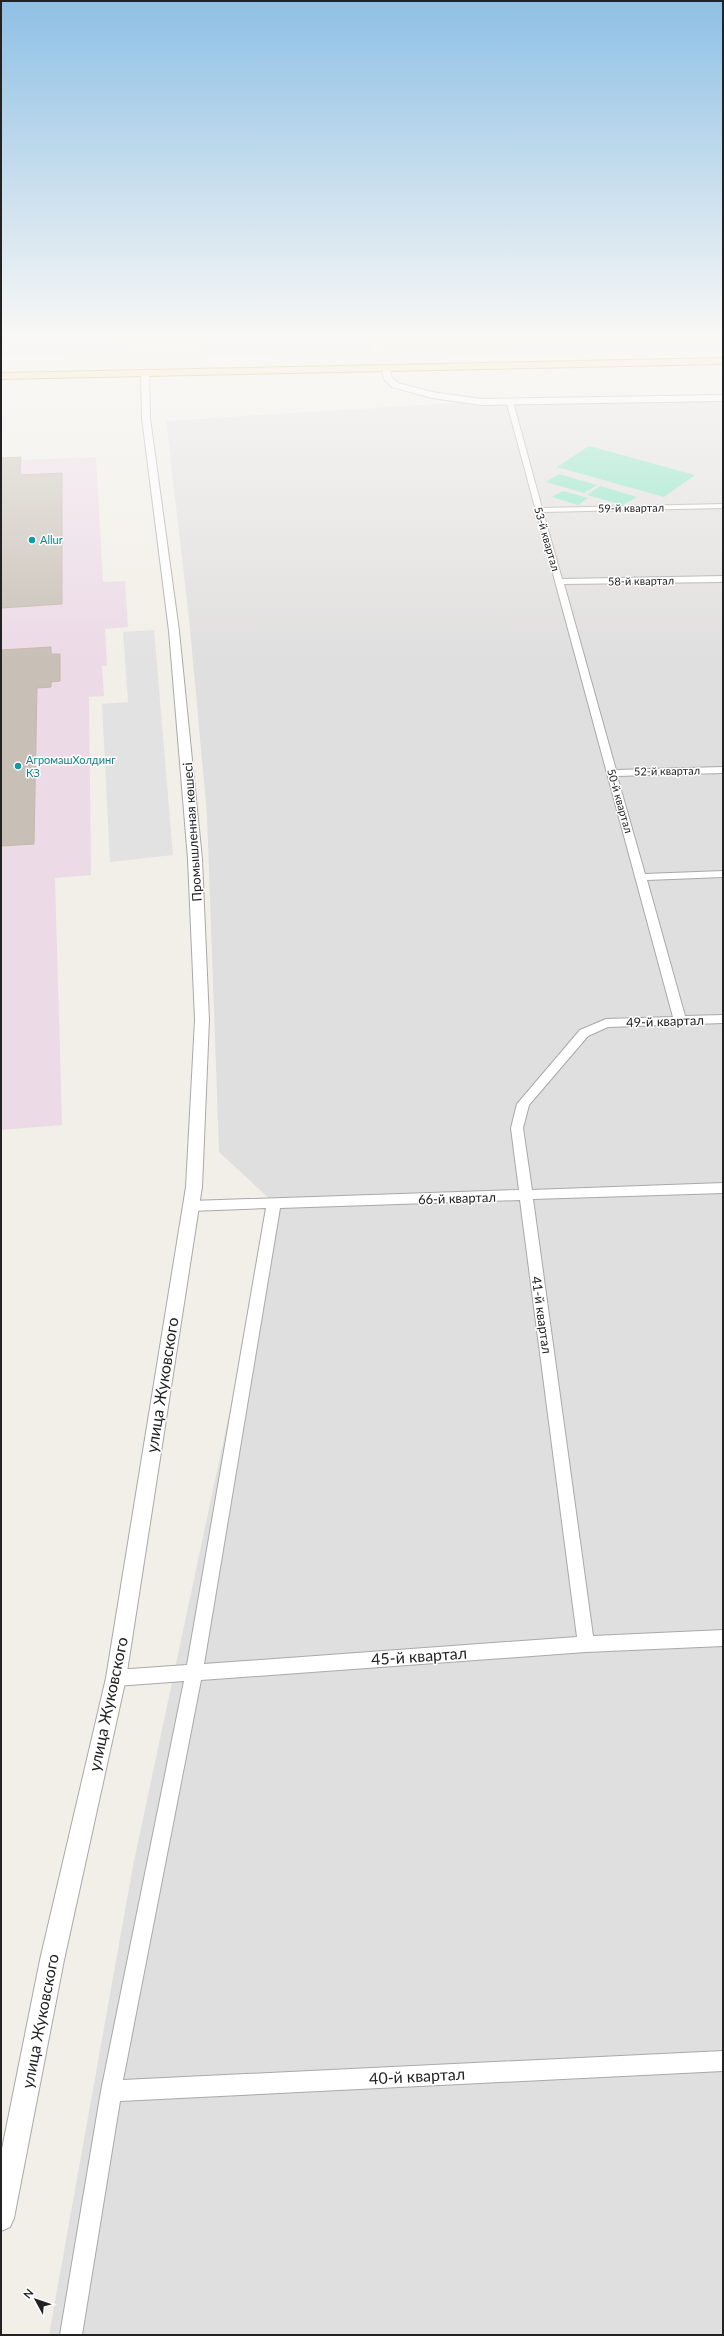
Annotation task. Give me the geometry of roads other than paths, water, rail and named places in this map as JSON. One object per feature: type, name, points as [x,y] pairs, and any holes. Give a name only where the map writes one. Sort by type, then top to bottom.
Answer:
[{"type":"street","name":"Промышленная көшесі","points":[[150,443],[174,626],[195,859],[202,1020],[192,1197]]},
{"type":"street","name":"53-й квартал","points":[[520,443],[559,582]]},
{"type":"street","name":"59-й квартал","points":[[539,510],[723,506]]},
{"type":"street","name":"58-й квартал","points":[[559,582],[723,579]]},
{"type":"street","name":"50-й квартал","points":[[559,582],[680,1020]]},
{"type":"street","name":"52-й квартал","points":[[612,772],[723,770]]},
{"type":"street","points":[[641,877],[723,874]]},
{"type":"street","name":"49-й квартал","points":[[606,1023],[723,1019]]},
{"type":"street","name":"41-й квартал","points":[[586,1644],[517,1128],[523,1104],[584,1033],[606,1023]]},
{"type":"street","name":"66-й квартал","points":[[192,1197],[274,1203],[526,1196],[723,1188]]},
{"type":"street","name":"улица Жуковского","points":[[1,2218],[52,1960],[116,1678],[192,1197]]},
{"type":"street","points":[[71,2335],[111,2091],[194,1672],[274,1203]]},
{"type":"street","name":"45-й квартал","points":[[116,1678],[586,1644],[723,1638]]},
{"type":"street","name":"40-й квартал","points":[[111,2091],[723,2061]]},
{"type":"place","name":"Allur","points":[[32,540]]},
{"type":"place","name":"АгромашХолдинг КЗ","points":[[18,766]]}]
